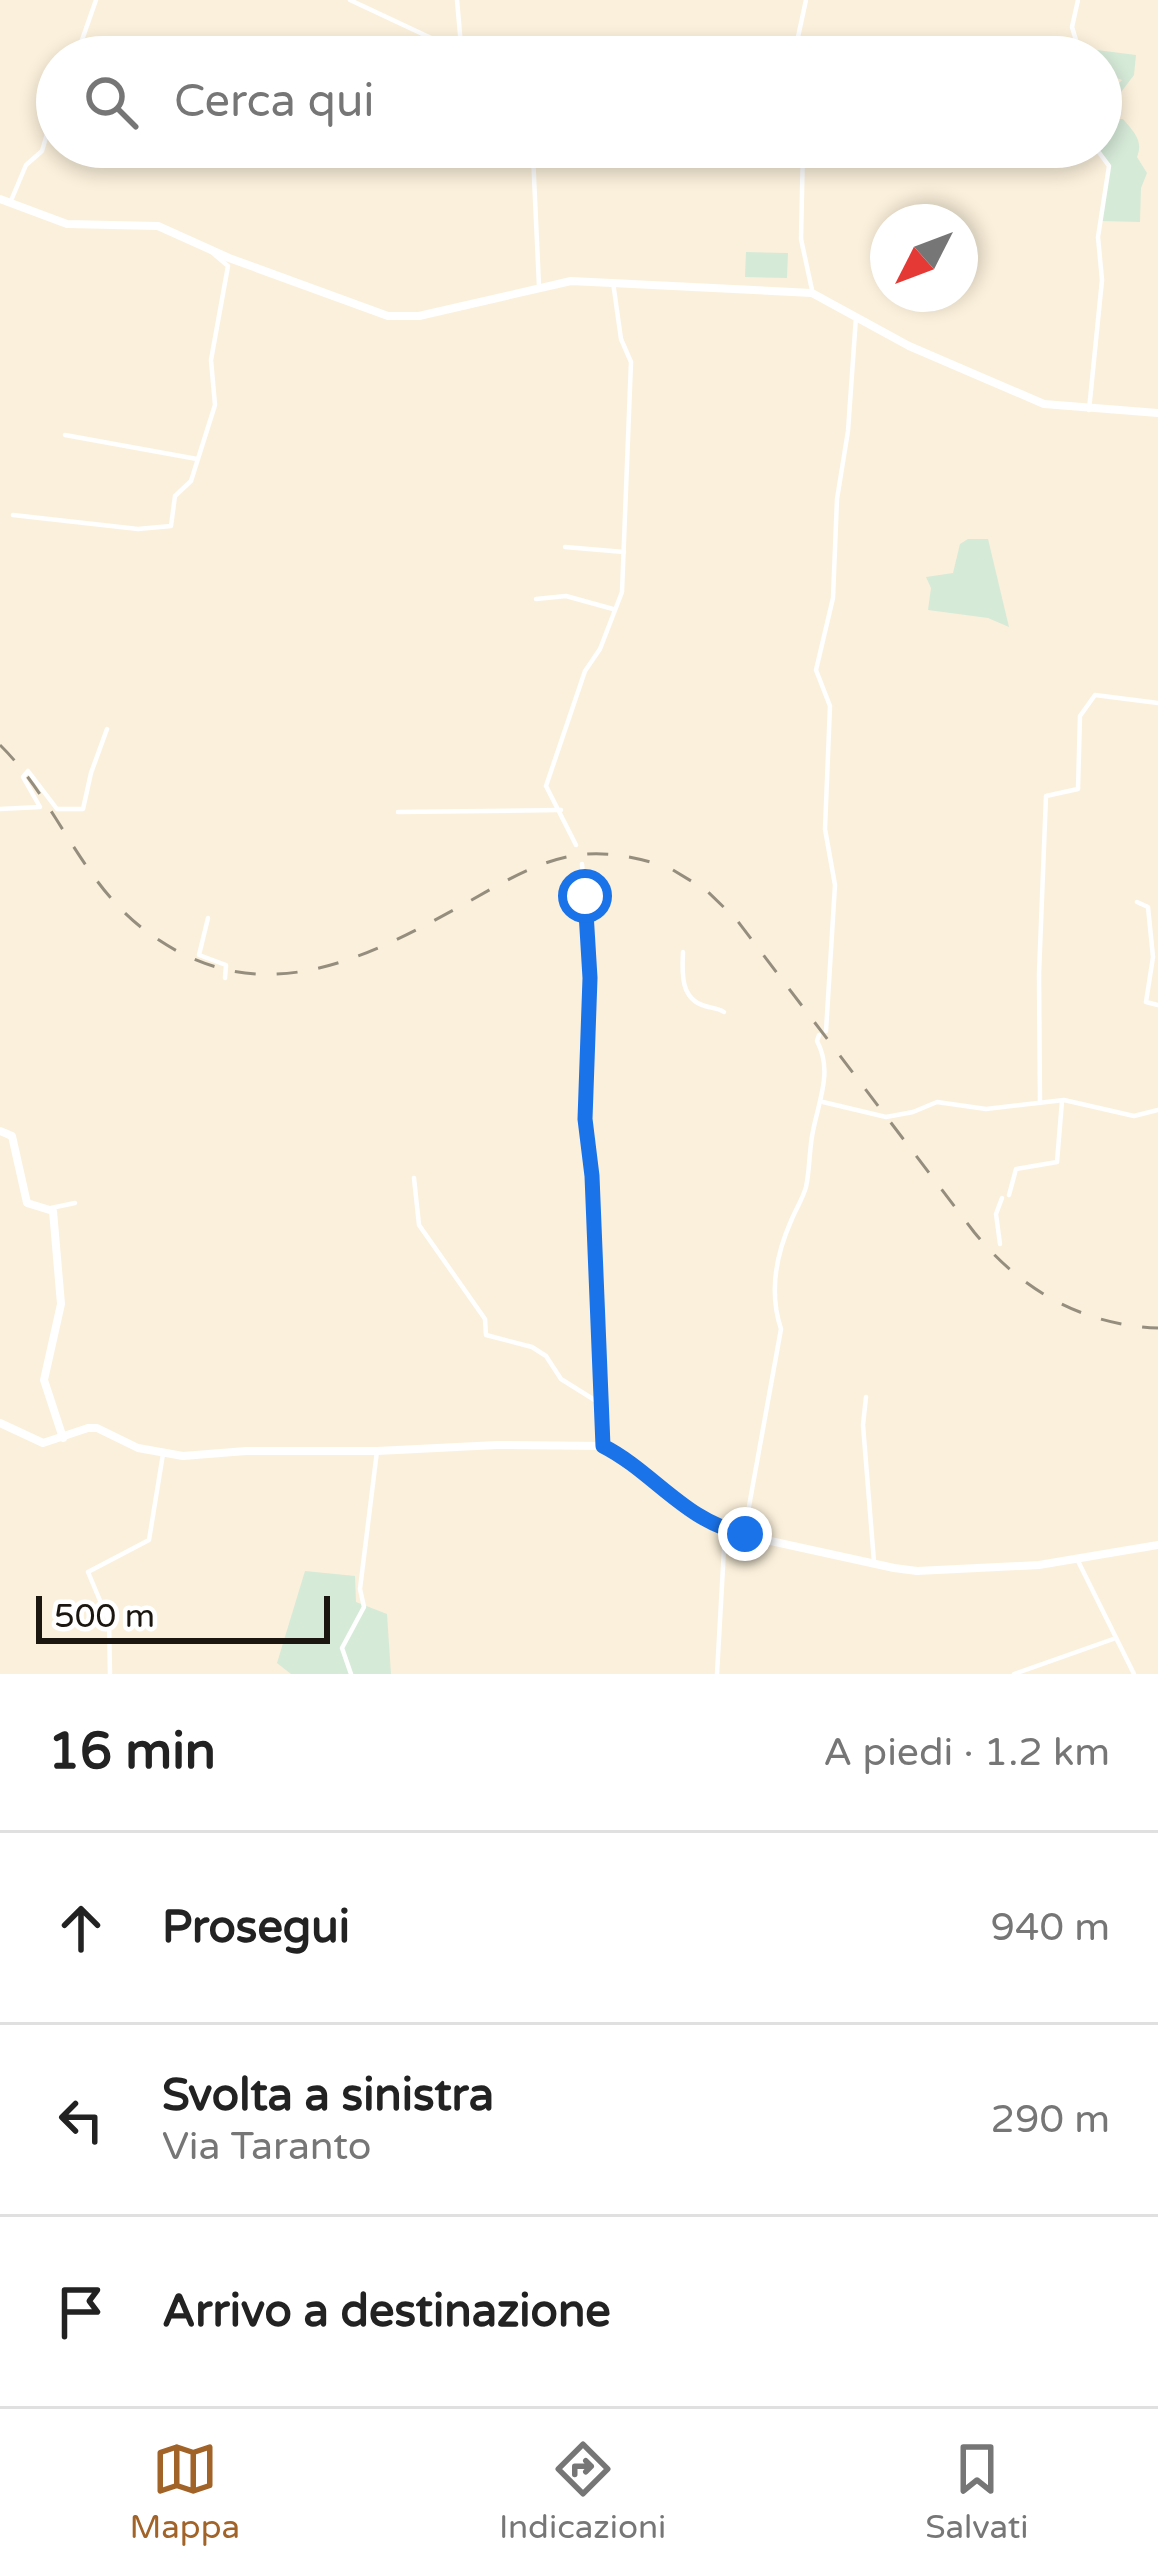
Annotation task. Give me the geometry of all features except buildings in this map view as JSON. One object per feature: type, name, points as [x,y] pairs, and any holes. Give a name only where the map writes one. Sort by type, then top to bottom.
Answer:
[{"type":"street","points":[[83,36],[96,0]]},
{"type":"street","points":[[350,0],[424,36]]},
{"type":"street","points":[[457,0],[460,36]]},
{"type":"street","points":[[798,36],[806,0]]},
{"type":"street","points":[[1075,36],[1078,0]]},
{"type":"street","points":[[36,156],[5,201],[67,224],[158,226],[388,316],[419,316],[571,281],[812,293],[909,346],[1044,404],[1158,413]]},
{"type":"street","points":[[534,168],[539,286]]},
{"type":"street","points":[[802,168],[801,239],[812,293]]},
{"type":"street","points":[[1089,410],[1102,280],[1098,237],[1109,168]]},
{"type":"street","points":[[14,515],[94,526],[168,529],[175,496],[191,481],[215,405],[211,360],[228,266],[208,249]]},
{"type":"street","points":[[576,845],[547,792],[547,778],[623,583],[631,362],[621,339],[613,282]]},
{"type":"street","points":[[745,1534],[781,1329],[773,1306],[777,1267],[806,1190],[813,1126],[823,1102],[824,1056],[817,1041],[823,1033],[835,886],[825,829],[830,706],[816,670],[833,598],[837,499],[848,431],[856,317]]},
{"type":"street","points":[[65,435],[197,460]]},
{"type":"street","points":[[565,547],[624,552]]},
{"type":"street","points":[[536,599],[566,596],[614,609]]},
{"type":"street","points":[[1040,1103],[1046,796],[1075,791],[1079,785],[1080,716],[1095,695],[1158,703]]},
{"type":"street","points":[[0,809],[40,807],[23,777],[28,771],[57,809],[83,809],[107,729]]},
{"type":"street","points":[[398,812],[560,810]]},
{"type":"street","points":[[582,864],[590,978],[585,1119],[592,1176],[603,1446]]},
{"type":"street","points":[[1137,902],[1148,907],[1153,955],[1145,1002],[1158,1004]]},
{"type":"street","points":[[208,918],[199,955],[226,965],[225,978]]},
{"type":"street","points":[[682,952],[682,979],[688,993],[701,1005],[724,1012]]},
{"type":"street","points":[[823,1102],[886,1117],[938,1102],[1012,1108],[1062,1100],[1134,1115],[1158,1110]]},
{"type":"street","points":[[1000,1244],[996,1214],[1016,1168],[1057,1162],[1062,1100]]},
{"type":"street","points":[[0,1131],[12,1136],[27,1203],[51,1208],[75,1203]]},
{"type":"street","points":[[414,1178],[418,1225],[484,1319],[486,1335],[546,1356],[561,1378],[601,1404]]},
{"type":"street","points":[[988,1203],[1005,1197]]},
{"type":"street","points":[[1005,1197],[1018,1205]]},
{"type":"street","points":[[51,1208],[61,1304],[44,1380],[63,1438]]},
{"type":"street","points":[[866,1397],[863,1425],[874,1562]]},
{"type":"street","points":[[0,1424],[37,1442],[97,1428],[124,1443],[163,1454],[603,1446],[694,1515],[725,1531],[917,1571],[1077,1559],[1158,1546]]},
{"type":"street","points":[[351,1674],[342,1648],[364,1607],[360,1589],[377,1451]]},
{"type":"street","points":[[110,1674],[109,1622],[88,1573],[149,1540],[163,1454]]},
{"type":"street","points":[[717,1674],[725,1531]]},
{"type":"street","points":[[1077,1559],[1134,1674]]},
{"type":"street","points":[[1013,1674],[1116,1638]]},
{"type":"green space","points":[[1122,53],[1136,55],[1134,75],[1122,91]]},
{"type":"green space","points":[[1123,119],[1136,136],[1137,157],[1147,173],[1141,188],[1140,222],[1101,221],[1109,168],[1122,168]]},
{"type":"green space","points":[[746,252],[788,253],[787,278],[745,277]]},
{"type":"green space","points":[[988,539],[1009,627],[988,618],[928,610],[931,588],[926,577],[953,573],[960,544]]},
{"type":"green space","points":[[305,1571],[355,1576],[356,1602],[387,1614],[391,1674],[291,1674],[277,1663]]},
{"type":"railway","points":[[0,745],[123,912],[188,956],[229,970],[269,974],[349,959],[562,858],[611,854],[666,867]]},
{"type":"railway","points":[[673,870],[706,890],[736,919],[992,1253],[1033,1287],[1079,1312],[1158,1328]]},
{"type":"route","points":[[585,896],[590,978],[585,1119],[591,1155],[603,1446],[705,1522],[745,1534]]}]
